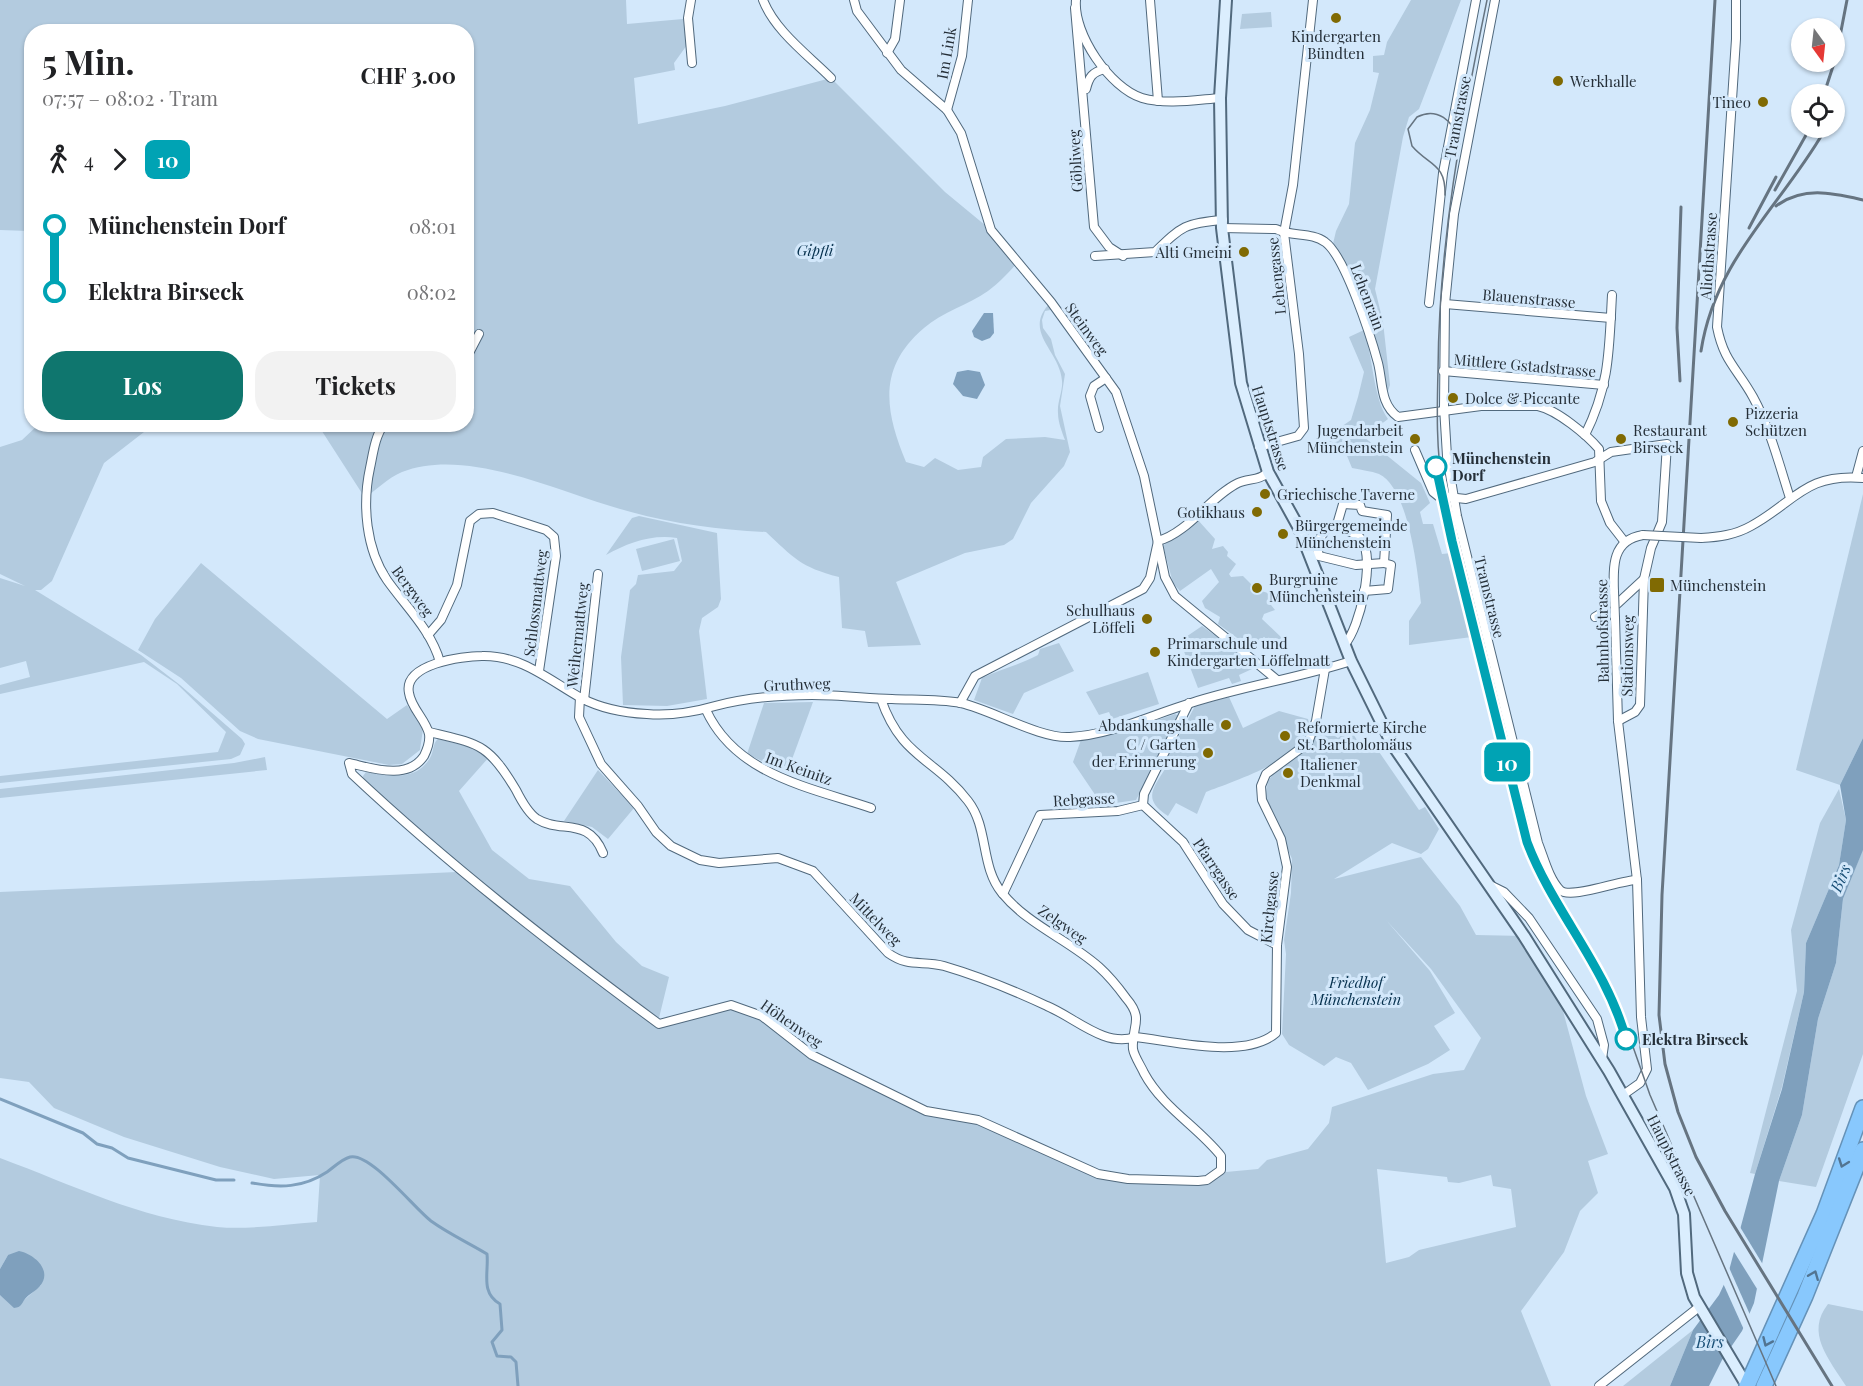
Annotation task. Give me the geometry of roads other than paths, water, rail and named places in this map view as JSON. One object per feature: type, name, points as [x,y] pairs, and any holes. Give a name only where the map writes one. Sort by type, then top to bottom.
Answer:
[{"type":"highway","points":[[1745,1381],[1824,1214],[1863,1108]]},
{"type":"highway","points":[[1764,1386],[1805,1296],[1863,1150]]},
{"type":"main road","name":"Hauptstrasse","points":[[1226,0],[1220,98],[1222,224],[1238,364],[1259,447],[1268,472],[1296,520],[1313,556],[1352,661],[1392,744],[1524,936],[1602,1059],[1680,1202],[1686,1228],[1687,1274],[1699,1307],[1745,1381]]},
{"type":"street","points":[[691,0],[687,18],[692,63]]},
{"type":"street","points":[[763,0],[767,11],[779,26],[831,78]]},
{"type":"street","name":"Steinweg","points":[[854,0],[857,11],[901,70],[947,110],[961,133],[991,230],[1051,302],[1120,400],[1142,467],[1166,577],[1175,596],[1276,679]]},
{"type":"street","points":[[888,53],[895,39],[900,0]]},
{"type":"street","name":"Im Link","points":[[947,110],[962,56],[968,0]]},
{"type":"street","points":[[1150,0],[1158,101]]},
{"type":"street","name":"Lehengasse","points":[[1259,447],[1298,436],[1304,428],[1299,354],[1284,233],[1295,174],[1313,0]]},
{"type":"street","name":"Tramstrasse","points":[[1429,303],[1443,173],[1476,0]]},
{"type":"street","name":"Tramstrasse","points":[[1495,0],[1454,214],[1445,304],[1444,411],[1453,498],[1538,843],[1550,872],[1561,890],[1571,895],[1615,882],[1637,880]]},
{"type":"street","name":"Aliothstrasse","points":[[1736,0],[1736,39],[1717,327],[1724,356],[1753,397],[1765,425],[1790,498]]},
{"type":"street","points":[[1076,4],[1094,57],[1127,90],[1141,97],[1158,101],[1220,98]]},
{"type":"street","name":"Göbliweg","points":[[1076,4],[1094,227],[1109,247],[1123,256]]},
{"type":"street","points":[[1085,94],[1089,78],[1095,71],[1105,69]]},
{"type":"street","name":"Lehenrain","points":[[1095,256],[1123,256],[1155,252],[1179,229],[1194,222],[1276,229],[1284,233],[1323,240],[1339,259],[1356,297],[1378,363],[1383,397],[1389,411],[1398,417],[1481,406],[1538,406],[1547,408],[1585,435],[1599,449],[1601,458]]},
{"type":"street","points":[[1585,435],[1600,405],[1604,385],[1612,295]]},
{"type":"street","name":"Blauenstrasse","points":[[1445,304],[1611,318]]},
{"type":"street","points":[[474,344],[479,334]]},
{"type":"street","name":"Mittlere Gstadstrasse","points":[[1443,371],[1604,385]]},
{"type":"street","points":[[1099,428],[1090,396],[1094,386],[1106,378]]},
{"type":"street","name":"Bergweg","points":[[381,432],[374,451],[365,498],[376,560],[386,579],[428,635],[440,662]]},
{"type":"street","name":"Stationsweg","points":[[1601,458],[1619,450],[1667,444],[1662,522],[1651,548],[1644,579],[1640,705],[1635,712],[1618,721]]},
{"type":"street","points":[[1415,450],[1433,492],[1466,499],[1601,458],[1601,501],[1610,523],[1624,541],[1643,535],[1701,538],[1743,530],[1790,498],[1827,479],[1859,477],[1863,451]]},
{"type":"street","points":[[960,703],[975,676],[1143,590],[1150,578],[1158,541],[1206,509],[1238,483],[1263,477],[1268,472]]},
{"type":"street","points":[[1336,528],[1343,504],[1360,506],[1362,511],[1387,515],[1384,563]]},
{"type":"street","name":"Schlossmattweg","points":[[428,635],[441,620],[457,585],[470,521],[479,514],[493,513],[546,530],[554,537],[556,556],[539,671]]},
{"type":"street","points":[[1345,644],[1352,636],[1364,591],[1368,564],[1360,537],[1328,526],[1313,556],[1356,565],[1368,564],[1384,563],[1391,565],[1392,574],[1388,588],[1364,591]]},
{"type":"street","name":"Bahnhofstrasse","points":[[1624,541],[1617,550],[1614,573],[1618,721],[1637,880]]},
{"type":"street","name":"Weihermattweg","points":[[582,698],[597,574]]},
{"type":"street","name":"Stationsweg","points":[[1595,617],[1617,604],[1644,579]]},
{"type":"street","name":"Gruthweg","points":[[429,732],[410,698],[408,688],[417,673],[440,662],[482,656],[499,657],[539,671],[582,698],[619,710],[649,714],[706,710],[723,705],[795,696],[960,703],[1054,736],[1069,738],[1124,726],[1189,703],[1352,661]]},
{"type":"street","name":"Kirchgasse","points":[[1276,1033],[1277,945],[1287,867],[1281,839],[1262,800],[1261,786],[1266,774],[1308,743],[1316,721],[1325,669]]},
{"type":"street","name":"Mittelweg","points":[[582,698],[579,717],[601,764],[638,806],[656,832],[671,846],[700,860],[719,863],[778,858],[797,863],[815,872],[888,953],[902,962],[945,966],[1048,1006],[1108,1038],[1125,1040],[1135,1037],[1232,1047],[1270,1038],[1276,1033]]},
{"type":"street","name":"Zelgweg","points":[[882,699],[898,735],[918,757],[957,789],[976,813],[990,876],[1003,894],[1038,925],[1099,967],[1135,1010],[1138,1020],[1133,1049],[1155,1093],[1212,1145],[1221,1156],[1221,1170]]},
{"type":"street","points":[[1143,805],[1144,794],[1189,703]]},
{"type":"street","name":"Im Keinitz","points":[[706,710],[714,728],[730,747],[756,766],[871,808]]},
{"type":"street","points":[[429,732],[480,745],[491,753],[503,768],[533,816],[540,821],[579,829],[593,837],[603,853]]},
{"type":"street","name":"Höhenweg","points":[[429,732],[427,749],[423,757],[404,770],[395,771],[349,763],[352,774],[467,877],[575,962],[659,1024],[731,1005],[762,1016],[812,1055],[927,1111],[978,1120],[1098,1174],[1128,1179],[1198,1181],[1207,1180],[1221,1170]]},
{"type":"street","name":"Pfarrgasse","points":[[1143,805],[1183,842],[1223,904],[1248,930],[1277,945]]},
{"type":"street","name":"Rebgasse","points":[[1003,894],[1040,815],[1105,810],[1118,812],[1143,805]]},
{"type":"street","points":[[1623,1095],[1641,1083],[1647,1072],[1641,1017],[1637,880]]},
{"type":"street","name":"Hauptstrasse","points":[[1486,883],[1504,892],[1529,918],[1597,1019],[1604,1045],[1602,1059]]},
{"type":"street","points":[[1599,1386],[1699,1307]]},
{"type":"water","points":[[984,313],[993,313],[994,333],[990,338],[982,341],[974,337],[972,331]]},
{"type":"water","points":[[968,370],[980,372],[985,385],[977,399],[963,396],[953,384],[957,372]]},
{"type":"water","name":"Birs","points":[[1863,738],[1863,850],[1843,899],[1836,963],[1818,1019],[1802,1115],[1779,1181],[1754,1303],[1742,1331],[1722,1360],[1709,1386],[1670,1386],[1693,1330],[1719,1295],[1727,1278],[1755,1174],[1782,1089],[1804,992],[1806,943],[1839,865],[1846,820],[1840,785]]},
{"type":"water","points":[[19,1251],[36,1259],[44,1274],[40,1286],[20,1306],[14,1308],[0,1295],[0,1269],[8,1255]]},
{"type":"waterway","points":[[0,1099],[83,1133],[97,1144],[112,1148],[128,1158],[216,1180],[234,1180]]},
{"type":"waterway","points":[[252,1183],[272,1186],[300,1184],[318,1177],[350,1157],[369,1163],[392,1182],[431,1221],[487,1254],[488,1288],[490,1294],[500,1304],[502,1330],[492,1342],[497,1356],[511,1357],[516,1362],[518,1386]]},
{"type":"tram line","points":[[1487,0],[1460,138],[1442,275],[1437,415],[1443,489],[1520,801],[1537,856],[1551,887],[1613,990],[1650,1095],[1776,1386]]},
{"type":"tram line","points":[[1445,195],[1443,177],[1435,166],[1412,146],[1408,129],[1417,117],[1424,114],[1437,115],[1443,117],[1453,127],[1457,141]]},
{"type":"tram line","name":"10","points":[[1436,467],[1441,496],[1527,842],[1557,906],[1605,982],[1626,1039]]},
{"type":"railway","points":[[1715,0],[1662,895],[1659,1015],[1665,1064],[1678,1112],[1696,1157],[1725,1211],[1832,1386]]},
{"type":"railway","points":[[1827,84],[1836,57],[1847,0]]},
{"type":"railway","points":[[1775,190],[1804,138]]},
{"type":"railway","points":[[1701,351],[1708,319],[1734,262],[1820,138]]},
{"type":"railway","points":[[1749,228],[1776,177]]},
{"type":"railway","points":[[1776,206],[1808,193],[1840,195],[1863,200]]},
{"type":"railway","points":[[1680,381],[1677,328],[1681,207]]},
{"type":"place","name":"Kindergarten Bündten","points":[[1336,18]]},
{"type":"place","name":"Werkhalle","points":[[1558,81]]},
{"type":"place","name":"Tineo","points":[[1763,102]]},
{"type":"place","name":"Alti Gmeini","points":[[1244,252]]},
{"type":"place","name":"Dolce & Piccante","points":[[1453,398]]},
{"type":"place","name":"Pizzeria Schützen","points":[[1733,422]]},
{"type":"place","name":"Jugendarbeit Münchenstein","points":[[1415,439]]},
{"type":"place","name":"Restaurant Birseck","points":[[1621,439]]},
{"type":"place","name":"Münchenstein Dorf","points":[[1436,467]]},
{"type":"place","name":"Griechische Taverne","points":[[1265,494]]},
{"type":"place","name":"Gotikhaus","points":[[1257,512]]},
{"type":"place","name":"Bürgergemeinde Münchenstein","points":[[1283,534]]},
{"type":"place","name":"Münchenstein","points":[[1657,585]]},
{"type":"place","name":"Burgruine Münchenstein","points":[[1257,588]]},
{"type":"place","name":"Schulhaus Löffeli","points":[[1147,619]]},
{"type":"place","name":"Primarschule und Kindergarten Löffelmatt","points":[[1155,652]]},
{"type":"place","name":"Abdankungshalle","points":[[1226,725]]},
{"type":"place","name":"Reformierte Kirche St. Bartholomäus","points":[[1285,736]]},
{"type":"place","name":"C / Garten der Erinnerung","points":[[1208,753]]},
{"type":"place","name":"Italiener Denkmal","points":[[1288,773]]},
{"type":"place","name":"Elektra Birseck","points":[[1626,1039]]},
{"type":"park label","name":"Gipfli","points":[[815,250]]},
{"type":"park label","name":"Friedhof Münchenstein","points":[[1356,990]]}]
